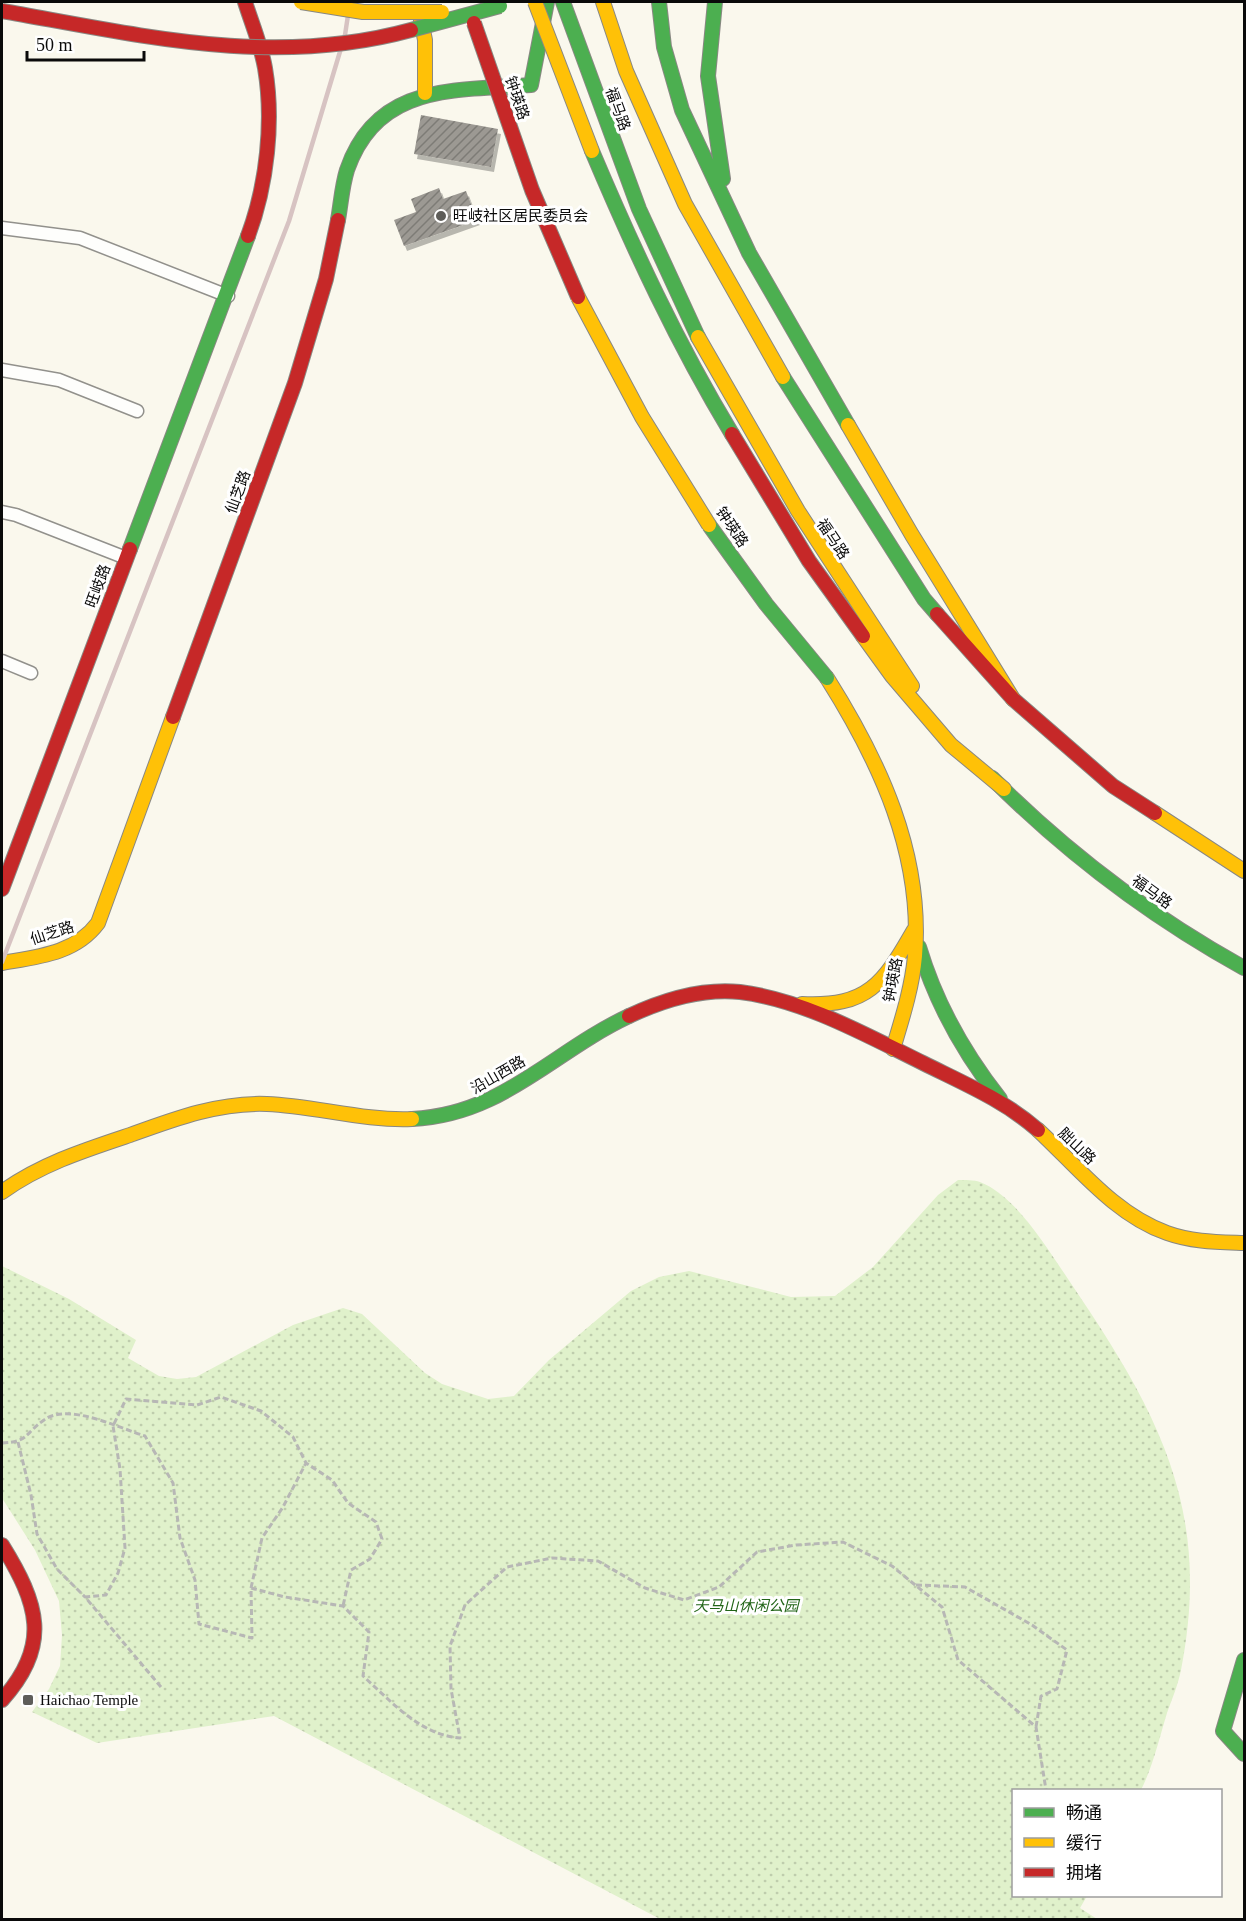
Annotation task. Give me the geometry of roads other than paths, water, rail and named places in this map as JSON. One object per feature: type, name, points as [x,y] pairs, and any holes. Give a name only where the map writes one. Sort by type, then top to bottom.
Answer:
[{"type":"main road","name":"旺岐路","points":[[2,889],[126,558],[228,296],[256,209],[265,163],[268,117],[262,55],[245,2]]},
{"type":"main road","points":[[296,2],[363,12],[406,14],[504,4]]},
{"type":"main road","points":[[417,2],[425,40],[425,93]]},
{"type":"main road","name":"钟瑛路","points":[[459,2],[474,23],[530,185],[555,247],[616,371],[664,454],[748,581],[827,678],[875,758],[894,805],[906,852],[915,928],[912,977],[893,1048]]},
{"type":"main road","points":[[535,2],[592,151],[631,244],[703,386],[809,561],[892,676],[951,745],[1004,789]]},
{"type":"main road","name":"仙芝路","points":[[2,963],[80,944],[93,932],[98,923],[295,383],[326,279],[352,158],[366,133],[383,114],[402,102],[425,93],[531,85],[547,2]]},
{"type":"main road","name":"福马路","points":[[563,2],[633,196],[694,330],[804,524],[914,689],[1004,789],[1062,846],[1185,935],[1245,968]]},
{"type":"main road","name":"福马路","points":[[603,2],[626,70],[685,204],[801,408],[924,599],[1013,699],[1113,786],[1245,871]]},
{"type":"main road","points":[[659,2],[664,46],[682,110],[749,254],[912,535],[1013,699]]},
{"type":"main road","points":[[715,2],[708,52],[711,109],[727,199],[749,254]]},
{"type":"main road","points":[[2,11],[180,42],[237,48],[300,49],[401,33],[504,4]]},
{"type":"main road","points":[[786,1003],[814,1006],[837,1004],[871,992],[901,953],[915,928]]},
{"type":"main road","points":[[915,928],[926,973],[939,1007],[964,1053],[1002,1103]]},
{"type":"main road","name":"沿山西路","points":[[2,1192],[19,1179],[64,1157],[220,1107],[265,1104],[406,1120],[432,1119],[459,1113],[499,1095],[618,1019],[681,994],[729,991],[786,1003],[893,1048]]},
{"type":"main road","name":"胐山路","points":[[893,1048],[1002,1103],[1025,1119],[1108,1198],[1143,1223],[1187,1238],[1245,1243]]},
{"type":"main road","points":[[2,1545],[30,1596],[35,1622],[35,1637],[27,1664],[14,1686],[2,1700]]},
{"type":"main road","points":[[1245,1660],[1223,1731],[1245,1754]]},
{"type":"street","points":[[2,228],[81,238],[228,296]]},
{"type":"street","points":[[2,370],[59,380],[137,411]]},
{"type":"street","points":[[2,512],[16,515],[126,558]]},
{"type":"street","points":[[2,661],[32,673]]},
{"type":"railway","points":[[2,962],[289,221],[345,35],[350,2]]},
{"type":"place","name":"旺岐社区居民委员会","points":[[441,216]]},
{"type":"place","name":"Haichao Temple","points":[[28,1700]]},
{"type":"park label","name":"天马山休闲公园","points":[[746,1606]]}]
